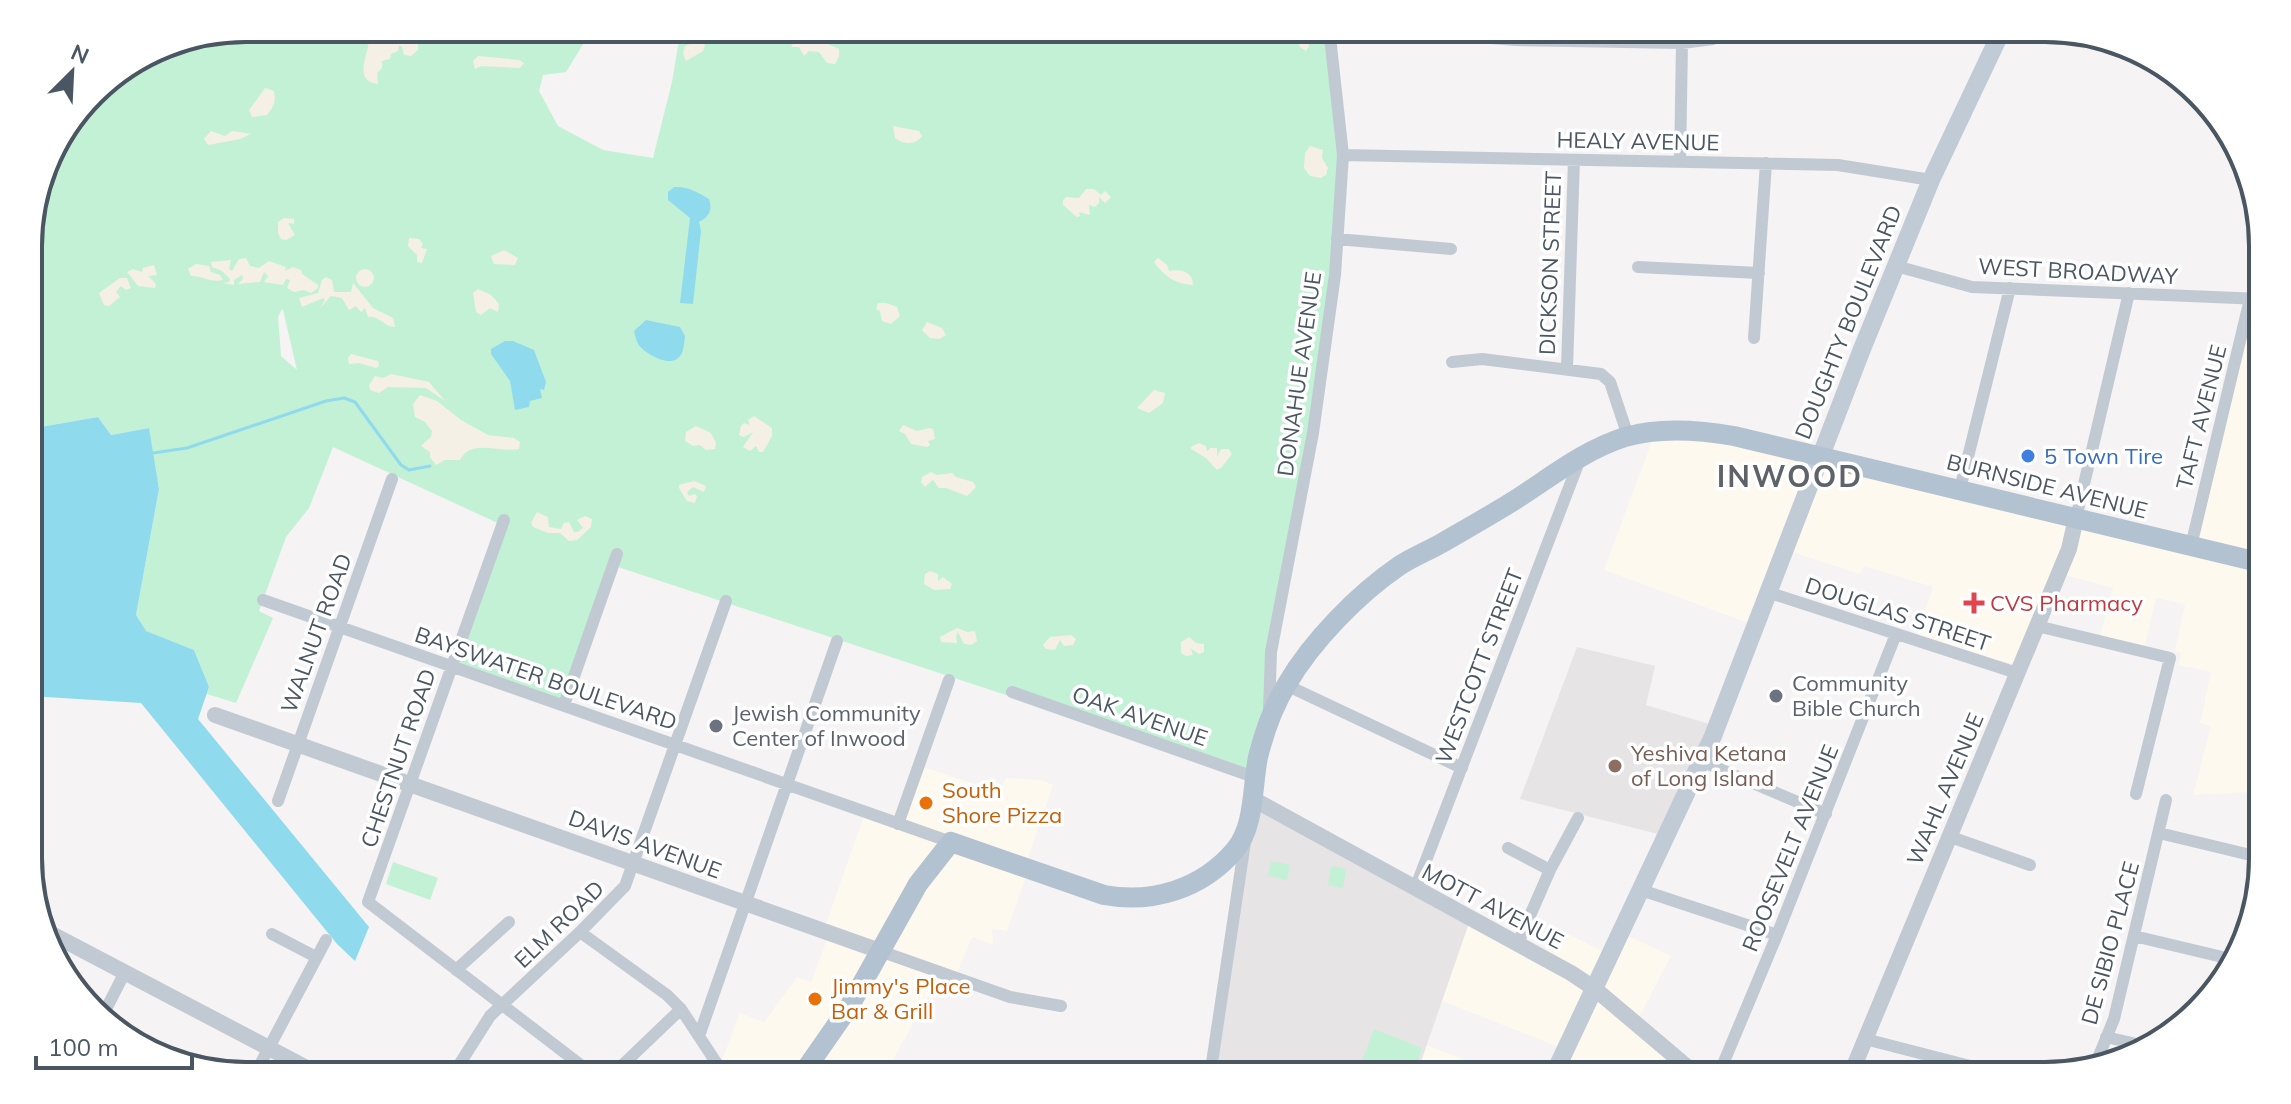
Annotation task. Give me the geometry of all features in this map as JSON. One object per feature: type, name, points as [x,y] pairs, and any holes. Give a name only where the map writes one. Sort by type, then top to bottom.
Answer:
[{"type":"main road","name":"DOUGHTY BOULEVARD","points":[[1560,1062],[1701,761],[1931,180],[1996,42]]},
{"type":"main road","name":"BURNSIDE AVENUE","points":[[1248,825],[1254,777],[1269,723],[1286,685],[1314,645],[1361,597],[1399,566],[1516,499],[1581,457],[1628,436],[1711,432],[2249,560]]},
{"type":"main road","points":[[810,1062],[849,1007],[918,884],[951,842],[1104,895],[1129,900],[1155,897],[1185,887],[1231,854],[1242,840],[1248,825]]},
{"type":"street","name":"DONAHUE AVENUE","points":[[1269,723],[1271,652],[1313,430],[1331,309],[1343,155],[1330,42]]},
{"type":"street","points":[[1626,42],[1690,42]]},
{"type":"street","points":[[1680,162],[1682,43]]},
{"type":"street","name":"HEALY AVENUE","points":[[1343,155],[1838,165],[1931,180]]},
{"type":"street","name":"DICKSON STREET","points":[[1567,368],[1574,160]]},
{"type":"street","points":[[1754,338],[1766,163]]},
{"type":"street","points":[[1337,239],[1451,249]]},
{"type":"street","name":"WEST BROADWAY","points":[[1896,266],[1963,285],[2249,299]]},
{"type":"street","points":[[1638,267],[1759,273]]},
{"type":"street","points":[[1960,489],[2010,288]]},
{"type":"street","points":[[2076,518],[2129,293]]},
{"type":"street","name":"TAFT AVENUE","points":[[2191,546],[2249,326]]},
{"type":"street","points":[[1452,362],[1482,359],[1601,374],[1608,378],[1628,436]]},
{"type":"street","name":"WESTCOTT STREET","points":[[1415,889],[1581,457]]},
{"type":"street","name":"WALNUT ROAD","points":[[278,801],[392,479]]},
{"type":"street","name":"WAHL AVENUE","points":[[1856,1062],[2069,549],[2076,518]]},
{"type":"street","name":"CHESTNUT ROAD","points":[[456,970],[368,902],[504,520]]},
{"type":"street","points":[[564,705],[617,554]]},
{"type":"street","name":"DOUGLAS STREET","points":[[1767,592],[2017,673]]},
{"type":"street","name":"BAYSWATER BOULEVARD","points":[[263,600],[951,842]]},
{"type":"street","name":"ELM ROAD","points":[[461,1062],[490,1016],[621,892],[726,601]]},
{"type":"street","points":[[2037,626],[2170,658],[2136,794]]},
{"type":"street","name":"ROOSEVELT AVENUE","points":[[1724,1062],[1896,634]]},
{"type":"street","points":[[699,1036],[837,641]]},
{"type":"street","points":[[898,824],[949,680]]},
{"type":"street","points":[[1286,685],[1462,768]]},
{"type":"street","name":"OAK AVENUE","points":[[1012,692],[1254,777]]},
{"type":"street","name":"DAVIS AVENUE","points":[[215,715],[1010,997],[1061,1006]]},
{"type":"street","points":[[1701,761],[1826,814]]},
{"type":"street","name":"MOTT AVENUE","points":[[1251,798],[1518,943],[1595,989],[1681,1062]]},
{"type":"street","name":"DE SIBIO PLACE","points":[[2099,1054],[2114,1019],[2166,800]]},
{"type":"street","points":[[1518,943],[1550,870],[1578,818]]},
{"type":"street","points":[[1212,1062],[1248,825]]},
{"type":"street","points":[[2159,833],[2249,855]]},
{"type":"street","points":[[1948,836],[2030,865]]},
{"type":"street","points":[[1508,848],[1550,870]]},
{"type":"street","points":[[1641,890],[1777,935]]},
{"type":"street","points":[[509,922],[456,970],[577,1062]]},
{"type":"street","points":[[580,932],[667,995],[681,1009],[716,1062]]},
{"type":"street","points":[[272,934],[316,957]]},
{"type":"street","points":[[2134,936],[2223,957]]},
{"type":"street","points":[[59,938],[296,1062]]},
{"type":"street","points":[[262,1062],[326,940]]},
{"type":"street","points":[[107,1007],[125,972]]},
{"type":"street","points":[[626,1062],[681,1009]]},
{"type":"street","points":[[2106,1037],[2131,1043]]},
{"type":"street","points":[[1865,1039],[1955,1062]]},
{"type":"shaded area","points":[[2249,314],[2249,792],[2193,795],[2211,726],[2200,723],[2211,672],[2178,665],[2181,653],[2175,651],[2185,604],[2156,598],[2144,650],[2099,639],[2113,588],[2061,574],[2022,667],[1917,635],[1933,587],[1864,566],[1860,574],[1786,550],[1754,625],[1604,570],[1655,433],[1683,431],[2191,546]]},
{"type":"shaded area","name":"Yeshiva Ketana of Long Island","points":[[1577,647],[1655,666],[1646,705],[1716,726],[1666,836],[1520,799]]},
{"type":"shaded area","points":[[920,766],[999,792],[1006,778],[1040,780],[1053,785],[1024,869],[1028,871],[1007,931],[992,929],[993,945],[972,937],[955,978],[941,973],[892,1062],[721,1062],[740,1013],[764,1022],[797,977],[811,982],[829,934],[823,932],[865,813],[899,825]]},
{"type":"shaded area","points":[[1251,798],[1470,920],[1421,1062],[1217,1062]]},
{"type":"shaded area","points":[[1470,920],[1594,989],[1564,1049],[1442,1001]]},
{"type":"shaded area","points":[[1557,928],[1608,954],[1594,984],[1544,955]]},
{"type":"shaded area","points":[[1624,934],[1671,956],[1637,1021],[1598,989]]},
{"type":"shaded area","points":[[1596,992],[1668,1052],[1663,1062],[1562,1062]]},
{"type":"shaded area","points":[[1427,1045],[1470,1062],[1421,1062]]},
{"type":"green space","points":[[246,42],[584,42],[566,72],[543,75],[539,91],[558,126],[603,150],[653,158],[679,42],[1331,42],[1343,155],[1331,309],[1254,777],[615,566],[566,707],[451,666],[502,525],[333,447],[309,508],[286,537],[259,611],[273,618],[236,703],[207,694],[209,687],[194,650],[145,631],[136,615],[159,489],[148,428],[111,435],[98,417],[42,427],[42,233],[49,193],[69,144],[92,112],[112,112],[112,93],[122,84],[144,69],[193,49]],"holes":[[[282,309],[297,370],[281,356],[278,317]]]},
{"type":"green space","points":[[1271,861],[1290,865],[1287,880],[1268,876]]},
{"type":"green space","points":[[393,862],[438,878],[430,900],[386,884]]},
{"type":"green space","points":[[1331,866],[1346,869],[1343,888],[1328,885]]},
{"type":"green space","points":[[1374,1029],[1422,1048],[1418,1062],[1362,1062]]},
{"type":"sand","points":[[368,42],[418,44],[418,50],[411,56],[404,55],[399,45],[398,51],[391,54],[390,59],[382,61],[382,68],[377,73],[378,84],[366,78],[364,66]]},
{"type":"sand","points":[[695,42],[705,45],[703,51],[686,61],[683,53],[685,46]]},
{"type":"sand","points":[[794,42],[823,42],[839,49],[839,56],[835,64],[827,63],[819,52],[809,51],[804,56],[799,47],[791,47]]},
{"type":"sand","points":[[1298,42],[1308,42],[1306,51]]},
{"type":"sand","points":[[478,56],[524,63],[520,68],[481,66],[475,69],[473,61]]},
{"type":"sand","points":[[265,88],[274,91],[273,106],[267,115],[252,117],[249,110]]},
{"type":"sand","points":[[893,126],[919,131],[922,136],[910,143],[902,142],[895,138]]},
{"type":"sand","points":[[211,131],[225,136],[232,131],[251,134],[208,145],[204,139]]},
{"type":"sand","points":[[1310,146],[1323,150],[1322,158],[1328,168],[1321,178],[1310,176],[1304,168],[1305,153]]},
{"type":"sand","points":[[1086,189],[1094,189],[1101,195],[1105,191],[1111,197],[1105,203],[1099,197],[1095,207],[1089,205],[1090,215],[1079,212],[1080,216],[1077,217],[1063,205],[1063,200],[1066,197],[1079,198]]},
{"type":"sand","points":[[284,218],[294,219],[294,224],[288,223],[295,235],[286,240],[281,239],[278,233],[278,222]]},
{"type":"sand","points":[[409,238],[419,239],[423,244],[421,248],[427,249],[422,263],[417,262],[417,255],[408,246]]},
{"type":"sand","points":[[504,250],[518,258],[515,265],[494,264],[491,256]]},
{"type":"sand","points":[[246,258],[250,266],[259,268],[269,261],[286,267],[285,271],[293,267],[301,270],[318,288],[311,293],[304,290],[294,292],[287,288],[290,280],[286,279],[283,285],[264,282],[268,276],[264,272],[260,282],[238,284],[243,279],[242,275],[234,280],[234,285],[222,283],[230,279],[212,267],[211,262],[231,260],[229,269],[232,271],[239,259]]},
{"type":"sand","points":[[1158,258],[1169,271],[1188,274],[1193,285],[1175,281],[1166,275],[1154,262]]},
{"type":"sand","points":[[196,264],[209,266],[211,272],[220,275],[223,280],[191,276],[188,269]]},
{"type":"sand","points":[[154,265],[157,275],[148,276],[156,284],[155,288],[138,286],[127,272],[133,269],[142,272],[143,268]]},
{"type":"sand","points":[[365,269],[374,278],[365,287],[356,278]]},
{"type":"sand","points":[[326,277],[332,280],[334,292],[351,292],[353,283],[373,308],[393,318],[395,327],[368,317],[365,308],[361,312],[356,306],[349,310],[342,298],[331,296],[320,308],[325,300],[323,298],[302,307],[299,298],[318,293]]},
{"type":"sand","points":[[120,278],[127,278],[131,288],[126,290],[121,286],[116,292],[120,297],[109,306],[104,305],[99,293]]},
{"type":"sand","points":[[478,289],[491,295],[499,304],[498,312],[490,308],[481,315],[476,312],[473,293]]},
{"type":"sand","points":[[878,303],[897,307],[900,316],[891,324],[882,321],[880,311],[876,309]]},
{"type":"sand","points":[[927,322],[942,328],[946,335],[939,339],[930,338],[922,330]]},
{"type":"sand","points":[[351,354],[378,361],[379,366],[349,364]]},
{"type":"sand","points":[[391,374],[429,382],[445,401],[426,388],[388,387],[379,393],[370,390],[369,385],[375,376],[383,378]]},
{"type":"sand","points":[[1154,390],[1165,393],[1163,403],[1149,413],[1137,408]]},
{"type":"sand","points":[[420,395],[437,401],[461,420],[488,435],[514,438],[520,442],[519,449],[478,448],[465,453],[460,460],[445,460],[436,465],[430,452],[421,446],[431,437],[432,431],[425,422],[415,417],[413,404]]},
{"type":"sand","points":[[754,416],[772,428],[772,436],[763,452],[759,452],[756,446],[750,451],[743,447],[753,432],[744,437],[739,435],[741,426],[744,423],[750,425],[748,420]]},
{"type":"sand","points":[[903,425],[917,431],[933,429],[935,439],[928,441],[930,445],[927,447],[911,444],[899,431]]},
{"type":"sand","points":[[696,426],[711,433],[716,443],[715,449],[706,450],[685,441],[686,432]]},
{"type":"sand","points":[[1199,443],[1206,446],[1207,451],[1217,448],[1217,457],[1221,449],[1229,449],[1232,454],[1217,470],[1206,458],[1191,449]]},
{"type":"sand","points":[[931,472],[937,475],[952,473],[973,482],[976,487],[967,496],[939,488],[933,480],[925,487],[922,477]]},
{"type":"sand","points":[[694,481],[706,486],[704,492],[693,487],[687,492],[689,496],[697,496],[695,503],[687,501],[679,488],[679,485]]},
{"type":"sand","points":[[537,512],[548,517],[549,527],[561,529],[564,523],[569,522],[574,532],[578,532],[583,528],[577,520],[585,516],[592,519],[591,527],[577,540],[569,541],[560,533],[548,533],[533,527],[531,523]]},
{"type":"sand","points":[[930,571],[938,574],[938,581],[943,577],[952,584],[950,589],[934,590],[924,584],[925,574]]},
{"type":"sand","points":[[957,628],[975,631],[977,641],[971,645],[964,644],[958,632],[957,643],[941,642],[940,637]]},
{"type":"sand","points":[[1071,635],[1076,639],[1073,645],[1064,646],[1060,640],[1055,650],[1046,649],[1043,645],[1050,637]]},
{"type":"sand","points":[[1189,637],[1196,643],[1204,644],[1204,652],[1199,654],[1184,644],[1193,655],[1181,653],[1181,642]]},
{"type":"water","points":[[674,187],[697,192],[709,199],[711,207],[699,222],[701,231],[693,304],[680,303],[690,218],[668,200],[668,192]]},
{"type":"water","points":[[646,320],[680,327],[685,336],[681,354],[676,360],[658,359],[638,344],[634,331]]},
{"type":"water","points":[[505,341],[534,350],[546,382],[544,390],[540,389],[542,398],[530,401],[529,407],[515,410],[510,381],[491,354],[491,349]]},
{"type":"water","points":[[98,417],[111,435],[149,428],[159,489],[136,615],[146,631],[194,650],[209,687],[198,719],[369,927],[355,961],[337,944],[141,703],[42,697],[42,427]]},
{"type":"waterway","points":[[153,453],[187,448],[326,401],[344,398],[355,402],[401,465],[409,470],[430,466]]},
{"type":"place","name":"5 Town Tire","points":[[2028,456]]},
{"type":"place","name":"CVS Pharmacy","points":[[1974,603]]},
{"type":"place","name":"Community Bible Church","points":[[1776,696]]},
{"type":"place","name":"Jewish Community Center of Inwood","points":[[716,726]]},
{"type":"place","name":"Yeshiva Ketana of Long Island","points":[[1615,766]]},
{"type":"place","name":"South Shore Pizza","points":[[926,803]]},
{"type":"place","name":"Jimmy's Place Bar & Grill","points":[[815,999]]},
{"type":"district","name":"INWOOD","points":[[1790,476]]}]
